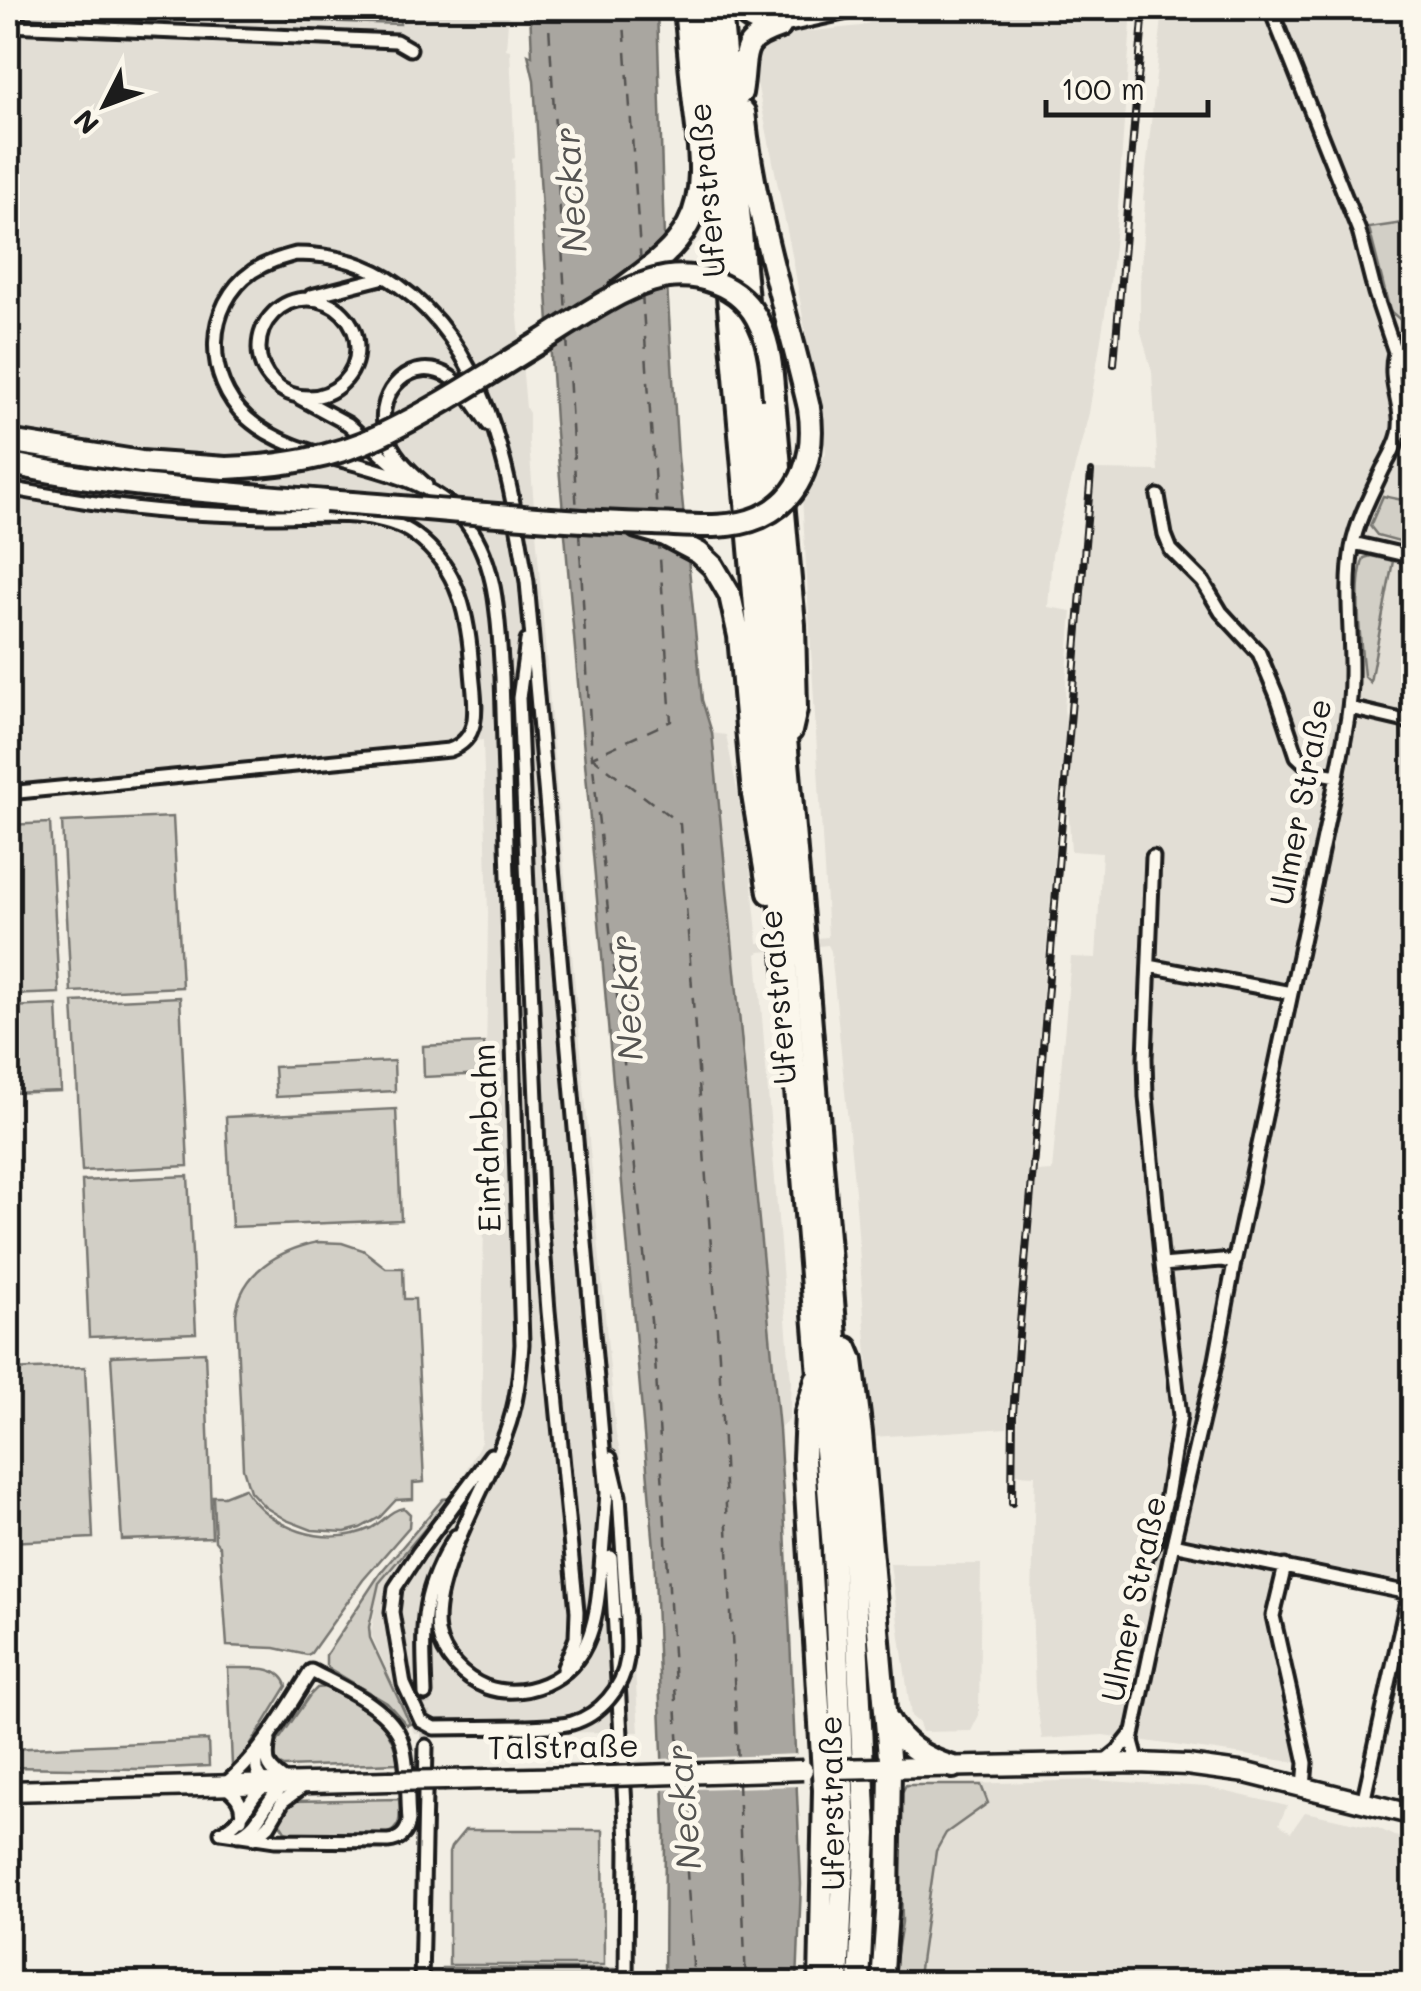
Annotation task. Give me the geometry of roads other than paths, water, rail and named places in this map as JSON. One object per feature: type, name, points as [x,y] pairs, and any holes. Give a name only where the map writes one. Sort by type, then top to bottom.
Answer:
[{"type":"highway","points":[[603,304],[665,255],[689,224],[696,206],[697,142],[686,8]]},
{"type":"highway","name":"Uferstraße","points":[[703,8],[832,1549],[845,1833],[838,1984]]},
{"type":"highway","name":"Uferstraße","points":[[721,8],[853,1549],[866,1834],[860,1984]]},
{"type":"highway","points":[[736,8],[754,21],[780,27]]},
{"type":"highway","points":[[8,463],[142,485],[616,523],[726,525],[743,523],[769,512],[796,488],[807,466],[812,438],[809,408],[748,159],[736,8]]},
{"type":"highway","points":[[742,93],[747,47],[755,37],[780,27]]},
{"type":"highway","points":[[8,441],[122,460],[207,467],[272,466],[330,456],[400,426],[638,286],[669,277],[694,276],[713,281],[745,302],[762,327],[771,365],[794,625],[796,710],[786,752]]},
{"type":"highway","points":[[616,523],[665,535],[699,553],[722,579],[735,612],[756,817],[786,966]]},
{"type":"highway","points":[[836,1329],[852,1360],[885,1711],[888,1899],[882,1984]]},
{"type":"highway","points":[[819,1368],[806,1413],[804,1458],[823,1769],[820,1984]]},
{"type":"highway","points":[[885,1711],[911,1748],[952,1767]]},
{"type":"main road","name":"Talstraße","points":[[8,1791],[1138,1764],[1226,1769],[1414,1814]]},
{"type":"street","points":[[780,27],[866,8]]},
{"type":"street","name":"Ulmer Straße","points":[[1138,1764],[1132,1741],[1350,708],[1348,597],[1353,544],[1400,430],[1392,378],[1395,352],[1359,231],[1270,8]]},
{"type":"street","points":[[8,24],[396,42],[410,50]]},
{"type":"street","name":"Einfahrbahn","points":[[440,498],[394,476],[294,444],[248,419],[227,393],[214,352],[216,328],[226,300],[240,282],[274,260],[296,254],[340,257],[386,277],[413,296],[437,319],[459,349],[484,401],[496,434],[512,494],[530,622],[607,1493],[595,1624],[583,1651],[555,1680],[510,1692],[465,1675],[443,1648],[438,1630],[439,1599],[471,1512],[506,1436],[517,1394],[522,1344],[499,630],[491,576],[480,546],[461,516],[406,466],[387,438],[384,402],[400,380],[415,372],[433,370],[462,387],[496,434]]},
{"type":"street","points":[[292,301],[306,298],[342,311],[350,321],[358,346],[352,371],[336,388],[315,396],[289,393],[269,377],[262,365],[260,339],[271,316],[292,301],[386,277]]},
{"type":"street","points":[[1395,352],[1414,343]]},
{"type":"street","name":"Einfahrbahn","points":[[289,393],[348,424],[390,464],[424,489]]},
{"type":"street","points":[[8,488],[146,510],[374,518],[403,528],[436,554],[459,592],[470,637],[475,714],[468,739],[449,750],[8,792]]},
{"type":"street","points":[[1158,496],[1171,550],[1203,582],[1221,612],[1259,653],[1297,756],[1314,772],[1337,776]]},
{"type":"street","points":[[1353,544],[1414,557]]},
{"type":"street","name":"Einfahrbahn","points":[[530,622],[519,698],[540,1199],[578,1626],[572,1650],[555,1680]]},
{"type":"street","points":[[1350,708],[1414,723]]},
{"type":"street","name":"Ulmer Straße","points":[[1144,1561],[1157,1536],[1180,1416],[1146,1096],[1153,857]]},
{"type":"street","points":[[1149,966],[1291,992]]},
{"type":"street","points":[[1162,1265],[1234,1262]]},
{"type":"street","points":[[1180,1416],[1202,1420]]},
{"type":"street","points":[[506,1436],[398,1581],[392,1612],[404,1684],[418,1716],[434,1728],[570,1724],[596,1711],[619,1683],[626,1665],[627,1619],[619,1496],[603,1430]]},
{"type":"street","points":[[424,1694],[423,1632],[428,1592],[442,1558],[471,1512]]},
{"type":"street","points":[[1173,1544],[1412,1592],[1363,1803]]},
{"type":"street","points":[[612,1558],[627,1842],[626,1984]]},
{"type":"street","points":[[1285,1566],[1273,1616],[1306,1763],[1304,1786]]},
{"type":"street","points":[[238,1835],[252,1828],[276,1840],[388,1841],[401,1836],[408,1821],[403,1745],[396,1728],[384,1713],[311,1671],[271,1736],[224,1785],[241,1802],[241,1819]]},
{"type":"street","name":"Ulmer Straße","points":[[1102,1764],[1134,1732]]},
{"type":"street","points":[[258,1829],[269,1798],[288,1783],[272,1772],[268,1762],[271,1736]]},
{"type":"street","points":[[421,1984],[426,1746]]},
{"type":"street","points":[[259,1751],[256,1772],[267,1784],[254,1796],[241,1819],[221,1832],[238,1835],[258,1829],[274,1817],[286,1798],[309,1783]]},
{"type":"street","points":[[274,1817],[280,1832],[297,1841]]},
{"type":"water","name":"Neckar","points":[[530,8],[657,8],[664,239],[678,457],[702,700],[712,733],[779,1429],[801,1884],[797,1983],[664,1983],[665,1830],[654,1548],[555,421],[534,80],[528,54],[532,56]]},
{"type":"tunnel","points":[[425,1694],[426,1746]]},
{"type":"railway","points":[[1114,364],[1144,8]]},
{"type":"railway","points":[[1012,1503],[1018,1347],[1091,472]]}]
